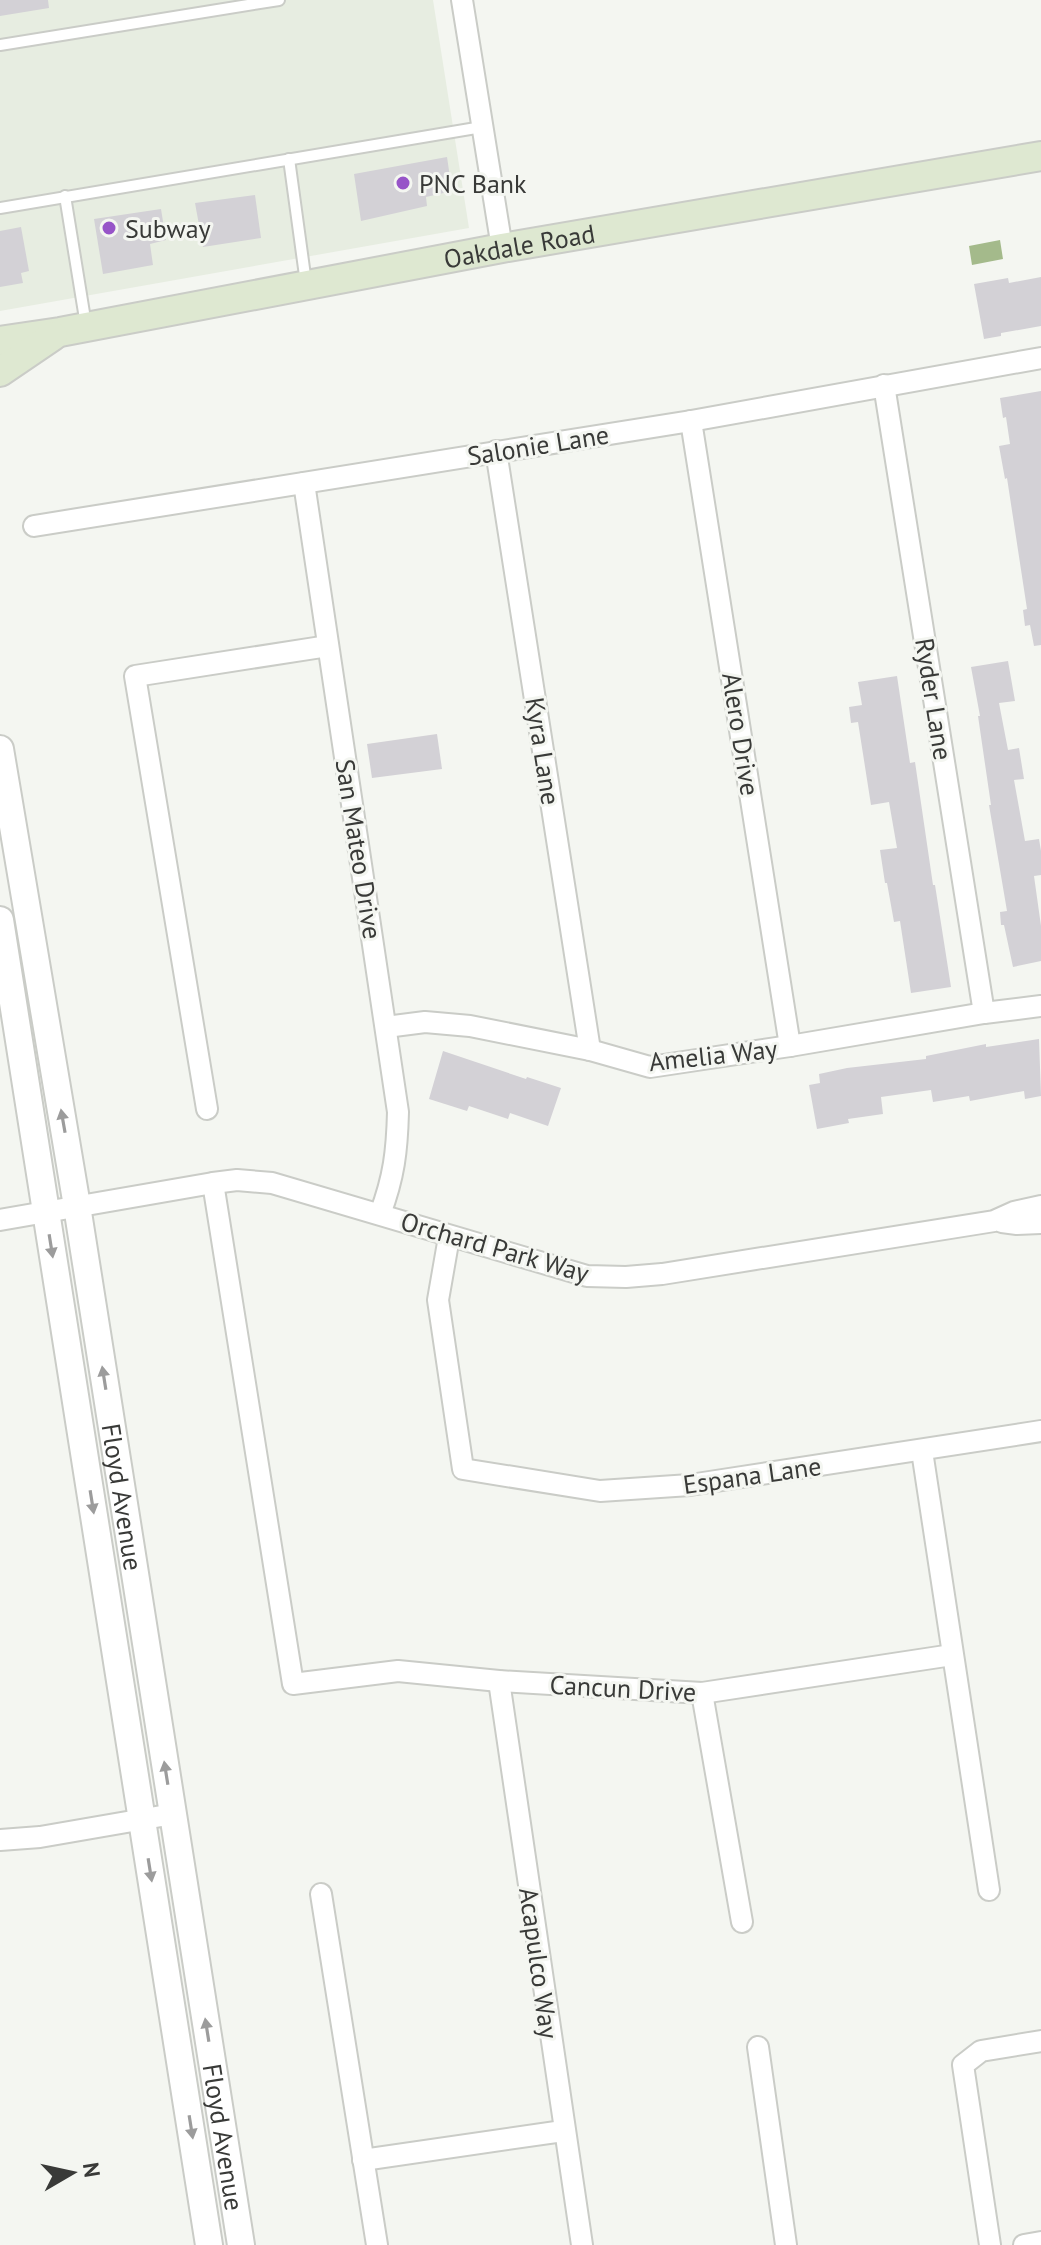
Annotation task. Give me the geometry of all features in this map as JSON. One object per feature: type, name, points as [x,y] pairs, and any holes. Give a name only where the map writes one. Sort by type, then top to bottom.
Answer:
[{"type":"main road","name":"Oakdale Road","points":[[0,341],[502,248],[1041,156]]},
{"type":"main road","points":[[0,372],[73,329]]},
{"type":"street","points":[[462,0],[502,248]]},
{"type":"street","name":"Salonie Lane","points":[[34,526],[691,421],[1041,358]]},
{"type":"street","name":"Ryder Lane","points":[[884,385],[984,1013]]},
{"type":"street","name":"Alero Drive","points":[[691,421],[790,1046]]},
{"type":"street","name":"Kyra Lane","points":[[496,451],[590,1050]]},
{"type":"street","name":"San Mateo Drive","points":[[304,483],[398,1112],[397,1150],[390,1186],[380,1214]]},
{"type":"street","points":[[207,1109],[135,676],[328,646]]},
{"type":"street","name":"Floyd Avenue","points":[[0,749],[77,1206],[241,2245]]},
{"type":"street","name":"Floyd Avenue","points":[[0,920],[8,1020],[46,1212],[209,2245]]},
{"type":"street","name":"Amelia Way","points":[[386,1027],[425,1022],[470,1026],[590,1050],[650,1067],[1041,1006]]},
{"type":"street","name":"Orchard Park Way","points":[[0,1220],[213,1183],[237,1180],[272,1183],[587,1276],[626,1277],[662,1274],[994,1221],[1014,1212],[1041,1206]]},
{"type":"street","name":"Cancun Drive","points":[[213,1183],[293,1684],[398,1671],[499,1681],[702,1693],[952,1655]]},
{"type":"street","name":"Orchard Park Way","points":[[994,1221],[1041,1223]]},
{"type":"street","name":"Espana Lane","points":[[449,1237],[438,1300],[463,1469],[600,1491],[690,1485],[1041,1431]]},
{"type":"street","points":[[922,1451],[989,1890]]},
{"type":"street","name":"Acapulco Way","points":[[499,1681],[582,2245]]},
{"type":"street","points":[[702,1693],[742,1922]]},
{"type":"street","points":[[0,1840],[40,1837],[173,1814]]},
{"type":"street","points":[[321,1894],[377,2245]]},
{"type":"street","points":[[990,2245],[963,2065],[981,2051],[1041,2041]]},
{"type":"street","points":[[758,2047],[786,2245]]},
{"type":"street","points":[[363,2160],[563,2131]]},
{"type":"street","points":[[1024,2245],[1041,2242]]},
{"type":"lane","points":[[0,45],[279,0]]},
{"type":"lane","points":[[0,208],[482,127]]},
{"type":"lane","points":[[289,159],[307,285]]},
{"type":"lane","points":[[65,196],[73,329]]},
{"type":"shaded area","points":[[0,0],[433,0],[469,228],[0,311]]},
{"type":"shaded area","points":[[1000,240],[1003,259],[972,265],[969,246]]},
{"type":"building","points":[[0,0],[48,0],[49,8],[0,16]]},
{"type":"building","points":[[447,157],[452,191],[426,197],[427,206],[361,221],[354,174]]},
{"type":"building","points":[[255,195],[261,238],[203,247],[195,203]]},
{"type":"building","points":[[161,209],[166,240],[150,244],[153,265],[103,274],[94,219]]},
{"type":"building","points":[[21,227],[29,271],[21,273],[23,283],[0,287],[0,231]]},
{"type":"building","points":[[1041,277],[1041,326],[984,339],[974,284],[1008,278],[1009,283]]},
{"type":"building","points":[[1041,391],[1041,645],[1034,646],[1030,625],[1025,626],[1023,610],[1027,609],[1007,478],[999,446],[1010,444],[1000,398]]},
{"type":"building","points":[[1008,661],[1015,701],[999,703],[1008,750],[1019,748],[1024,779],[1014,780],[1025,841],[1039,839],[1041,851],[1041,875],[1034,876],[1041,926],[1041,961],[1013,967],[1004,925],[1001,925],[1000,912],[1007,911],[971,667]]},
{"type":"building","points":[[897,676],[910,763],[915,762],[951,987],[911,993],[900,921],[894,922],[880,850],[897,848],[889,802],[871,805],[858,722],[851,723],[849,707],[862,705],[858,682]]},
{"type":"building","points":[[437,734],[442,769],[372,778],[367,744]]},
{"type":"building","points":[[1039,1039],[1041,1096],[1025,1099],[1024,1091],[970,1101],[969,1096],[933,1102],[931,1090],[881,1097],[883,1114],[848,1119],[849,1123],[817,1129],[809,1085],[820,1083],[819,1074],[926,1059],[926,1056],[986,1044],[986,1047]]},
{"type":"building","points":[[443,1051],[561,1088],[548,1126],[510,1113],[508,1119],[469,1106],[467,1111],[429,1099]]},
{"type":"place","name":"PNC Bank","points":[[403,183]]},
{"type":"place","name":"Subway","points":[[109,228]]}]
